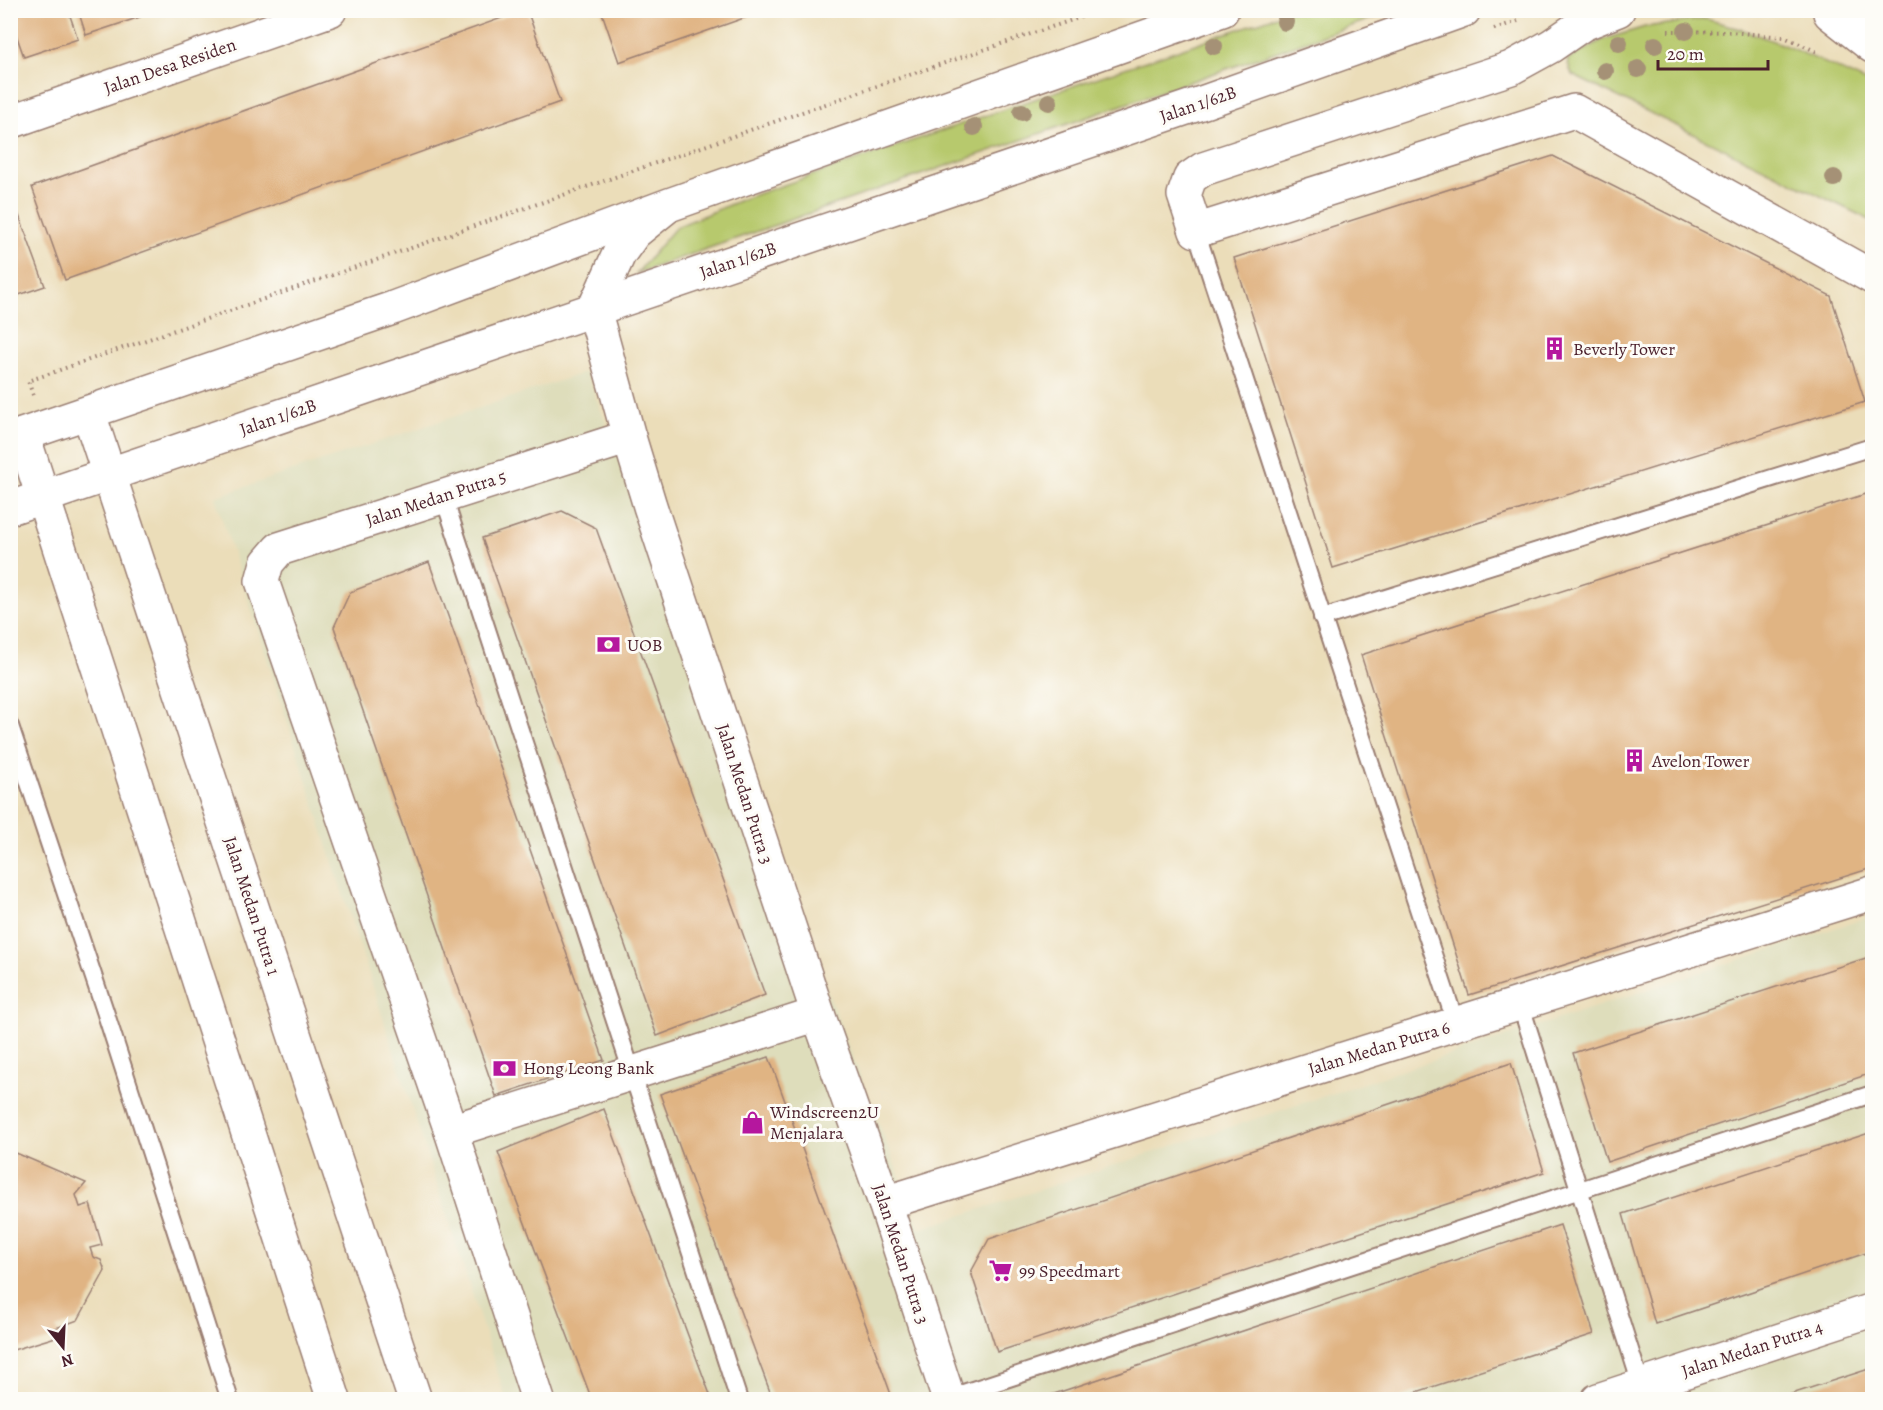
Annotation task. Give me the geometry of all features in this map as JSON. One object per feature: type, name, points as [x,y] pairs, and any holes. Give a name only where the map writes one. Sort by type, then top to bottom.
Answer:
[{"type":"street","name":"Jalan Desa Residen","points":[[10,122],[330,10]]},
{"type":"street","points":[[334,1400],[43,497],[26,434],[393,308],[669,205],[1222,10]]},
{"type":"street","name":"Jalan 1/62B","points":[[10,508],[1196,105],[1464,10]]},
{"type":"street","points":[[1618,10],[1583,24],[1551,46],[1511,68],[1203,169],[1190,178],[1184,195],[1196,231],[1574,111],[1872,278]]},
{"type":"street","points":[[1825,12],[1872,15]]},
{"type":"street","points":[[1825,12],[1872,46]]},
{"type":"street","points":[[594,309],[619,254],[634,233],[669,205]]},
{"type":"street","name":"Jalan Medan Putra 3","points":[[594,309],[650,506],[818,1014],[885,1203],[948,1399]]},
{"type":"street","name":"Jalan Medan Putra 1","points":[[89,414],[415,1400]]},
{"type":"street","name":"Jalan Medan Putra 5","points":[[451,1131],[262,581],[267,563],[279,549],[629,436]]},
{"type":"street","name":"Jalan Medan Putra 6","points":[[885,1203],[1872,893]]},
{"type":"street","points":[[538,1400],[451,1131],[818,1014]]},
{"type":"street","name":"Jalan Medan Putra 4","points":[[1598,1400],[1643,1393],[1872,1310]]},
{"type":"lane","points":[[1196,231],[1456,1024]]},
{"type":"lane","points":[[1322,618],[1872,447]]},
{"type":"lane","points":[[443,495],[739,1400]]},
{"type":"lane","points":[[10,726],[109,1022],[230,1400]]},
{"type":"lane","points":[[1520,1003],[1643,1393]]},
{"type":"lane","points":[[948,1399],[1872,1094]]},
{"type":"path","points":[[26,434],[27,381],[869,88],[1102,10]]},
{"type":"path","points":[[1668,31],[1730,32],[1784,37],[1823,54]]},
{"type":"shaded area","points":[[586,372],[920,1229],[1872,916],[1872,1399],[506,1399],[215,497]]},
{"type":"green space","points":[[1291,11],[1394,11],[637,273],[676,227],[743,199]]},
{"type":"green space","points":[[1706,19],[1770,40],[1872,85],[1872,221],[1572,75],[1567,60],[1602,40],[1645,27]]},
{"type":"building","points":[[10,10],[68,10],[78,39],[24,57],[10,17]]},
{"type":"building","points":[[78,10],[138,10],[140,17],[86,35]]},
{"type":"building","points":[[527,10],[560,102],[65,280],[32,187]]},
{"type":"building","points":[[601,10],[764,10],[764,11],[619,62]]},
{"type":"building","name":"Beverly Tower","points":[[1553,156],[1831,296],[1865,402],[1333,568],[1234,258]]},
{"type":"building","points":[[10,191],[45,286],[10,298]]},
{"type":"building","name":"Avelon Tower","points":[[1872,492],[1872,868],[1469,995],[1361,655]]},
{"type":"building","points":[[562,511],[596,528],[765,995],[657,1036],[482,538]]},
{"type":"building","points":[[429,562],[604,1060],[496,1096],[334,627],[350,592]]},
{"type":"building","points":[[1872,956],[1872,1073],[1607,1162],[1573,1053]]},
{"type":"building","points":[[769,1057],[893,1400],[773,1400],[660,1094]]},
{"type":"building","points":[[1511,1063],[1544,1172],[997,1352],[971,1272],[989,1239]]},
{"type":"building","points":[[604,1109],[712,1400],[592,1400],[498,1152]]},
{"type":"building","points":[[1872,1132],[1872,1251],[1655,1324],[1623,1214]]},
{"type":"building","points":[[16,1153],[86,1183],[76,1195],[80,1207],[90,1204],[102,1245],[90,1248],[93,1257],[101,1260],[105,1271],[78,1320],[56,1328],[59,1336],[10,1351],[10,1163]]},
{"type":"building","points":[[1560,1225],[1594,1334],[1392,1400],[1036,1400]]},
{"type":"building","points":[[1872,1368],[1872,1400],[1776,1400],[1776,1399]]},
{"type":"place","name":"Beverly Tower","points":[[1555,349]]},
{"type":"place","name":"UOB","points":[[609,645]]},
{"type":"place","name":"Avelon Tower","points":[[1634,761]]},
{"type":"place","name":"Hong Leong Bank","points":[[505,1068]]},
{"type":"place","name":"Windscreen2U Menjalara","points":[[752,1122]]},
{"type":"place","name":"99 Speedmart","points":[[1001,1271]]}]
